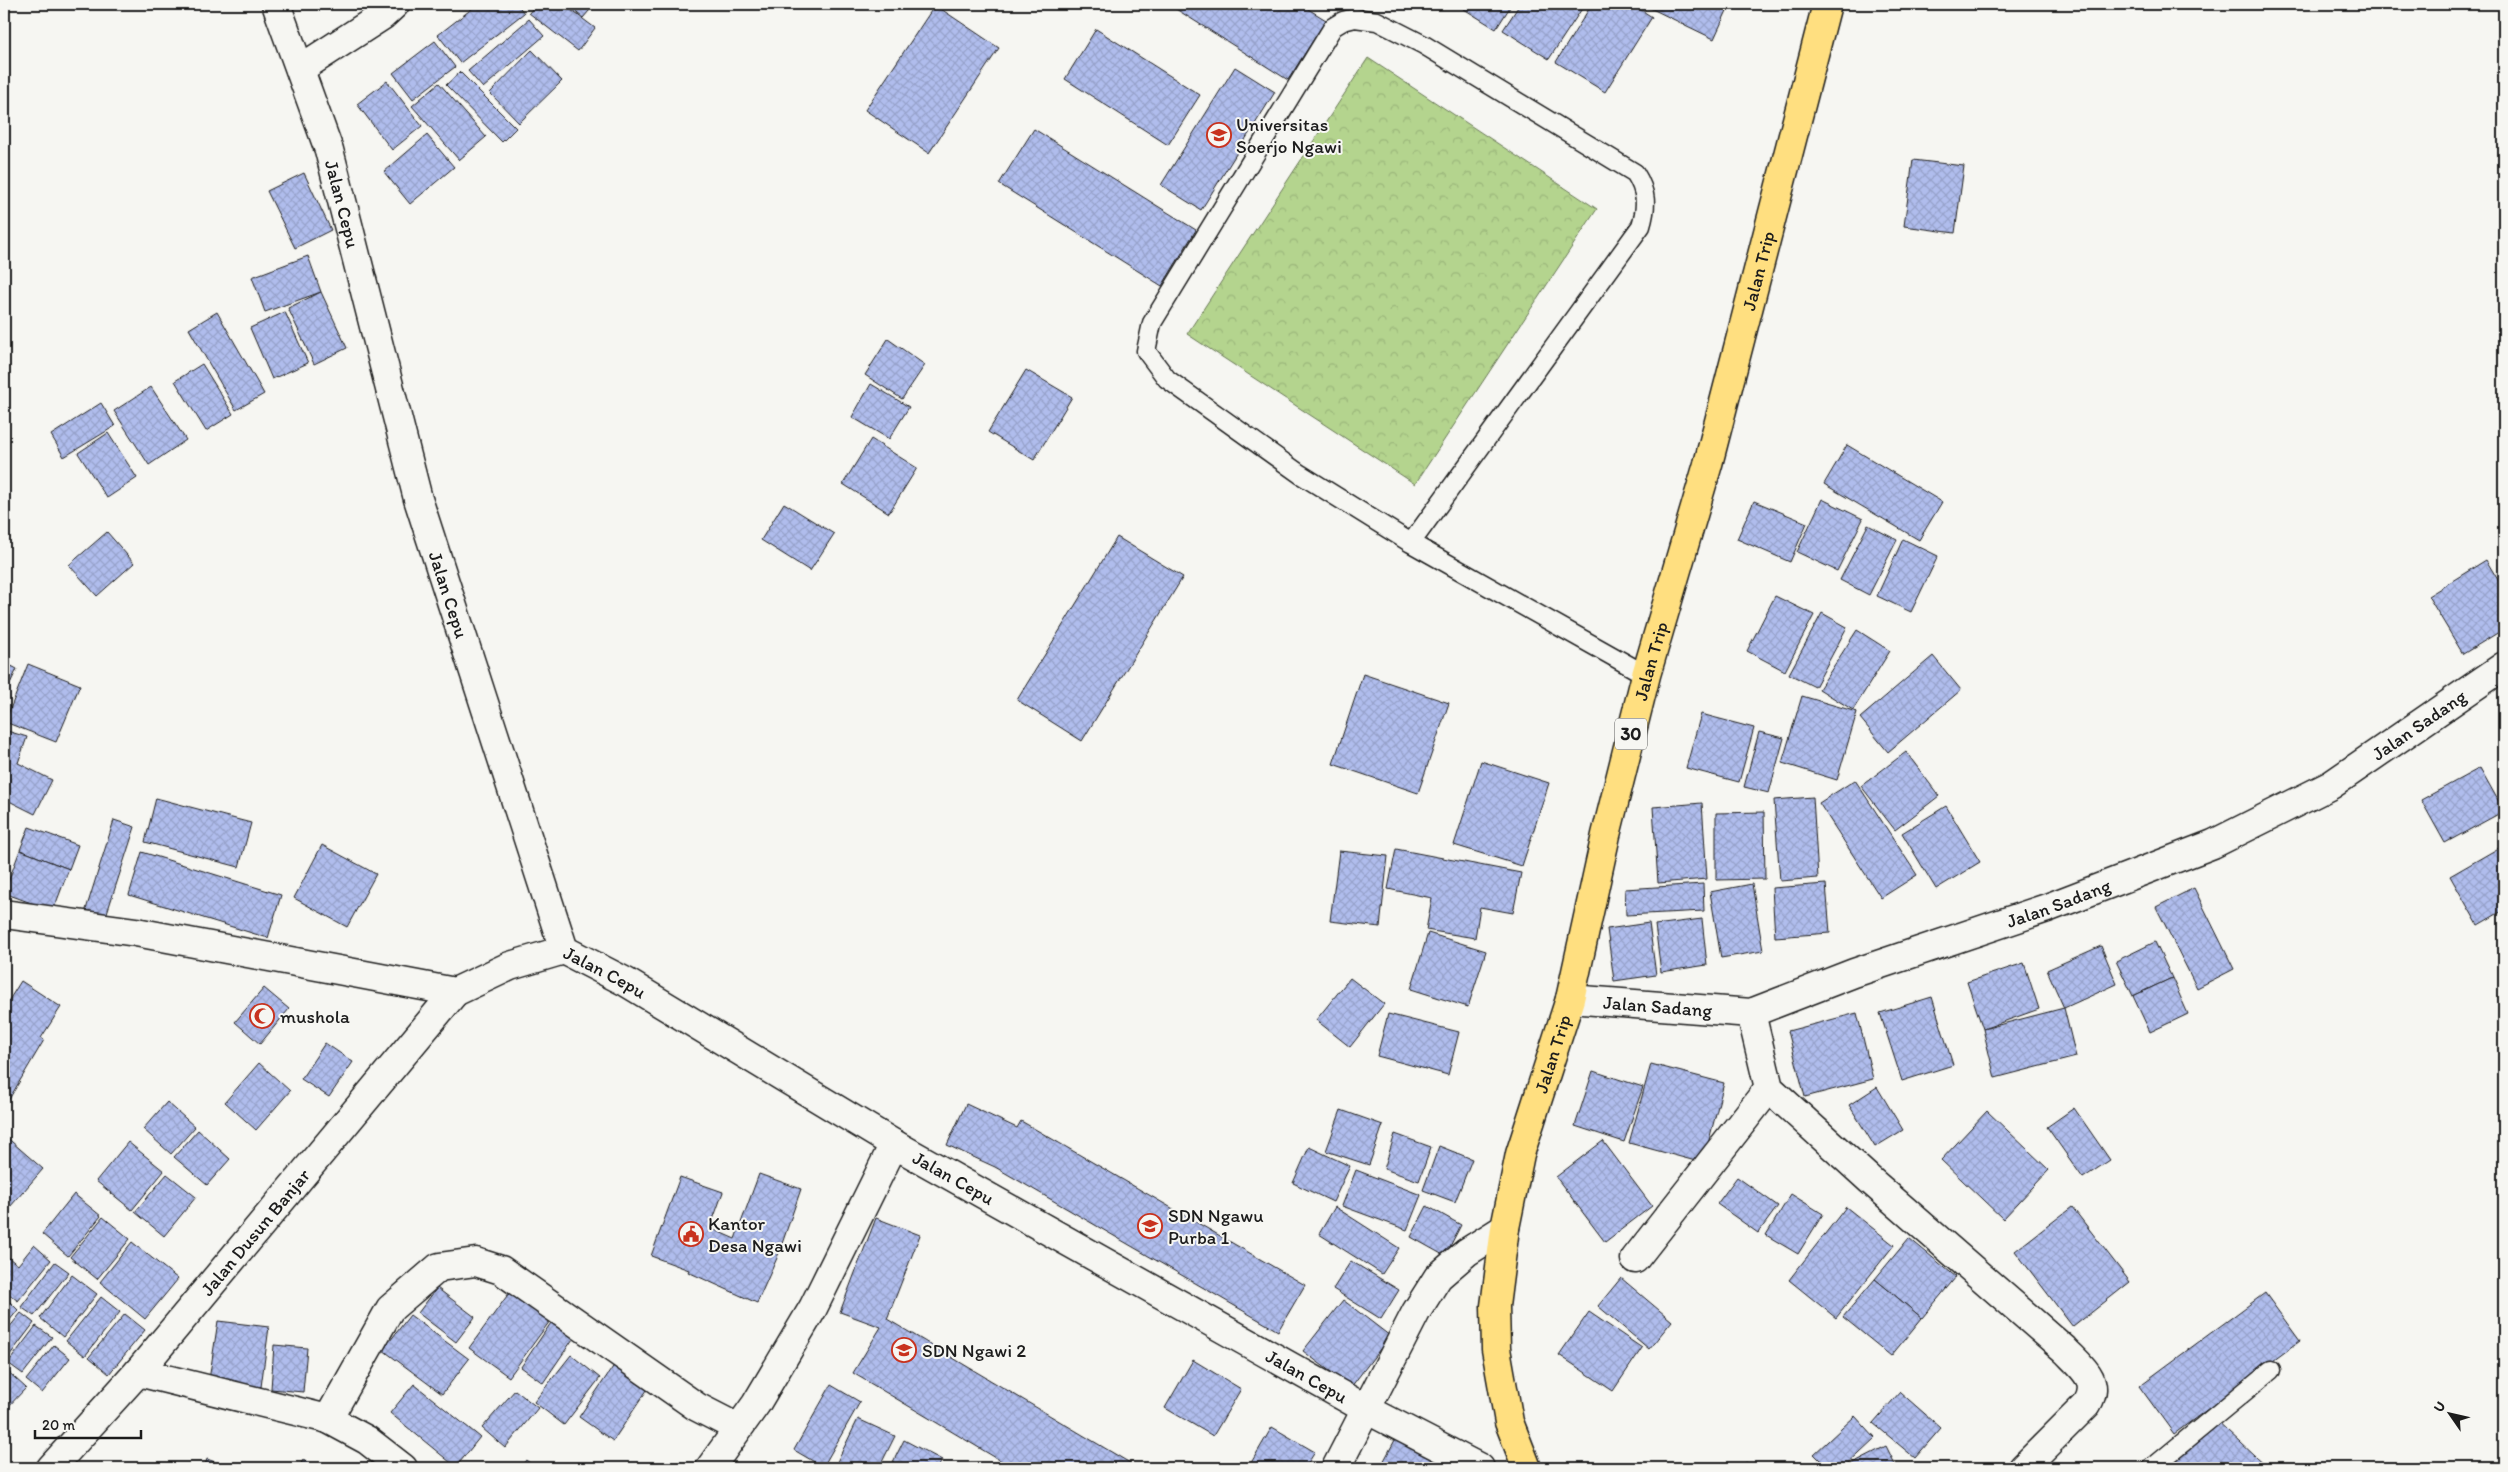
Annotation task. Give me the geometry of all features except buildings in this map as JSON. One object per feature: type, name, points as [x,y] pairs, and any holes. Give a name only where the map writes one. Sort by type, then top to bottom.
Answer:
[{"type":"highway","name":"Jalan Trip","points":[[1527,1468],[1509,1422],[1496,1349],[1495,1306],[1506,1228],[1520,1154],[1570,999],[1606,834],[1646,675],[1708,464],[1827,4]]},
{"type":"street","name":"Jalan Cepu","points":[[276,4],[329,150],[418,500],[564,950],[626,982],[894,1144],[1366,1410],[1480,1468]]},
{"type":"street","points":[[300,69],[382,16],[395,4]]},
{"type":"street","name":"Jalan Sadang","points":[[1570,999],[1751,1012],[1854,973],[2046,908],[2213,844],[2331,785],[2504,666]]},
{"type":"street","points":[[4,914],[136,932],[455,992],[510,966],[564,950]]},
{"type":"street","name":"Jalan Dusun Banjar","points":[[51,1468],[138,1372],[455,992]]},
{"type":"street","points":[[1751,1012],[1770,1088],[1870,1180],[2064,1349],[2086,1372],[2092,1383],[2093,1394],[2087,1404],[2024,1468]]},
{"type":"street","points":[[1635,1259],[1770,1088]]},
{"type":"street","points":[[710,1468],[756,1404],[813,1308],[894,1144]]},
{"type":"street","points":[[1336,1468],[1416,1312],[1438,1277],[1467,1252],[1506,1228]]},
{"type":"street","points":[[328,1418],[390,1309],[439,1267],[476,1262],[501,1270],[698,1407],[738,1428]]},
{"type":"street","points":[[138,1372],[328,1418],[367,1440],[403,1468]]},
{"type":"lane","points":[[1411,543],[1641,226],[1646,210],[1646,195],[1635,173],[1424,44],[1377,21],[1355,18],[1333,26],[1152,323],[1146,351],[1167,379],[1300,474],[1411,543],[1646,675]]},
{"type":"lane","points":[[2152,1468],[2271,1370]]},
{"type":"green space","points":[[1368,58],[1597,209],[1415,484],[1187,334]]},
{"type":"place","name":"Universitas Soerjo Ngawi","points":[[1219,135]]},
{"type":"place","name":"mushola","points":[[262,1016]]},
{"type":"place","name":"SDN Ngawu Purba 1","points":[[1150,1226]]},
{"type":"place","name":"Kantor Desa Ngawi","points":[[691,1234]]},
{"type":"place","name":"SDN Ngawi 2","points":[[904,1350]]}]
